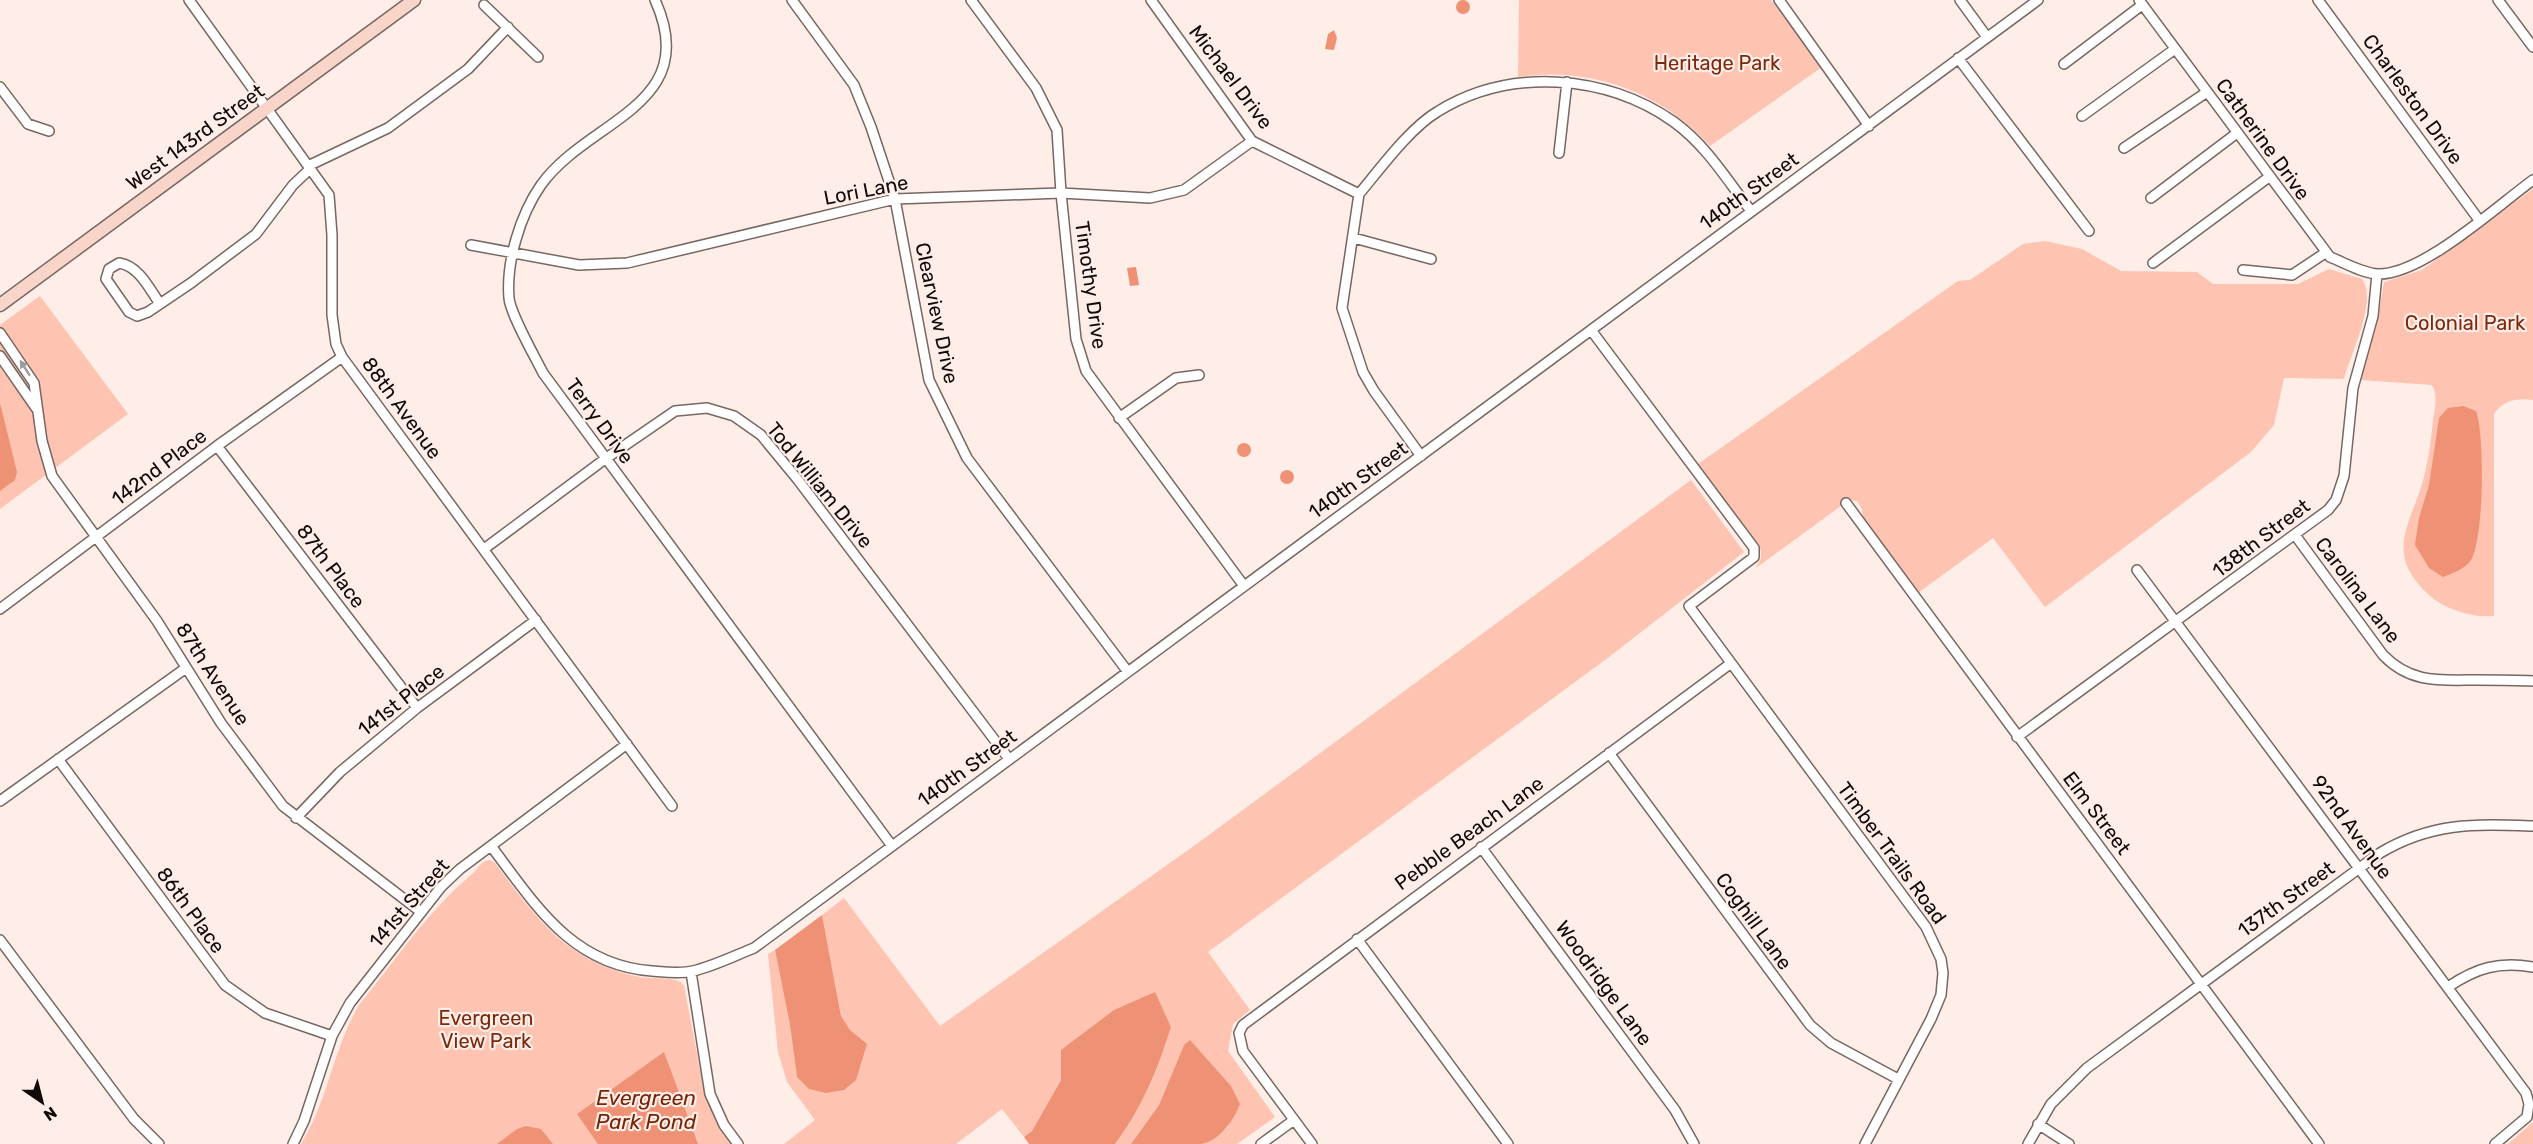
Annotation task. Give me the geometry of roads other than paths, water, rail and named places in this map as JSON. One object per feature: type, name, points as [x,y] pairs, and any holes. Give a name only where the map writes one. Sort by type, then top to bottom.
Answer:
[{"type":"main road","name":"West 143rd Street","points":[[0,305],[414,0]]},
{"type":"street","name":"88th Avenue","points":[[189,0],[310,166],[328,195],[332,235],[332,315],[336,344],[342,357],[672,806]]},
{"type":"street","name":"Terry Drive","points":[[655,0],[663,18],[669,45],[662,69],[648,96],[580,147],[542,184],[526,212],[513,254],[509,300],[543,373],[604,459],[892,846]]},
{"type":"street","name":"Clearview Drive","points":[[792,0],[854,85],[895,199],[929,380],[948,423],[967,458],[1128,672]]},
{"type":"street","name":"Timothy Drive","points":[[971,0],[1036,88],[1057,130],[1060,193],[1077,339],[1086,371],[1244,586]]},
{"type":"street","name":"Michael Drive","points":[[1151,0],[1252,141],[1359,194]]},
{"type":"street","points":[[1779,0],[1869,126]]},
{"type":"street","points":[[1960,0],[1987,37]]},
{"type":"street","name":"140th Street","points":[[691,972],[754,948],[2038,0]]},
{"type":"street","name":"Charleston Drive","points":[[2318,0],[2479,219]]},
{"type":"street","points":[[2498,0],[2533,47]]},
{"type":"street","points":[[2064,64],[2141,3]]},
{"type":"street","name":"Catherine Drive","points":[[2141,3],[2325,253],[2364,271],[2377,274]]},
{"type":"street","points":[[484,5],[538,57]]},
{"type":"street","points":[[160,304],[136,270],[128,264],[119,263],[109,269],[106,279],[129,312],[137,316],[160,304],[256,234],[310,166],[388,128],[468,69],[508,27]]},
{"type":"street","points":[[2082,116],[2175,49]]},
{"type":"street","points":[[1958,58],[2089,231]]},
{"type":"street","points":[[1420,456],[1374,391],[1364,372],[1342,308],[1359,194],[1395,151],[1436,112],[1476,93],[1524,82],[1567,82],[1604,88],[1640,101],[1675,123],[1710,155],[1751,211]]},
{"type":"street","points":[[1559,153],[1567,82]]},
{"type":"street","points":[[0,87],[28,124],[49,131]]},
{"type":"street","points":[[2124,148],[2207,92]]},
{"type":"street","points":[[2151,198],[2237,133]]},
{"type":"street","name":"Lori Lane","points":[[471,245],[579,266],[627,263],[895,199],[1060,193],[1150,198],[1184,190],[1252,141]]},
{"type":"street","points":[[2153,263],[2269,177]]},
{"type":"street","points":[[2377,274],[2413,267],[2533,180]]},
{"type":"street","points":[[1354,238],[1431,259]]},
{"type":"street","points":[[2243,270],[2292,275],[2325,253]]},
{"type":"street","name":"138th Street","points":[[2017,737],[2178,622],[2328,510],[2341,489],[2355,372],[2373,316],[2377,274]]},
{"type":"street","name":"Timber Trails Road","points":[[1591,330],[1754,548],[1754,557],[1689,606],[1935,943],[1943,973],[1941,995],[1865,1144]]},
{"type":"street","name":"87th Avenue","points":[[0,333],[34,383],[38,399],[36,408],[52,476],[158,621],[221,723],[283,806],[421,912]]},
{"type":"street","points":[[0,356],[36,408]]},
{"type":"street","name":"142nd Place","points":[[0,609],[217,446],[342,357]]},
{"type":"street","points":[[1119,418],[1176,378],[1199,375]]},
{"type":"street","name":"Tod William Drive","points":[[484,549],[604,459],[675,411],[707,408],[734,416],[761,435],[1009,759]]},
{"type":"street","name":"87th Place","points":[[217,446],[417,708]]},
{"type":"street","name":"Elm Street","points":[[1846,503],[2319,1144]]},
{"type":"street","name":"Carolina Lane","points":[[2295,536],[2383,655],[2398,669],[2416,678],[2435,682],[2533,681]]},
{"type":"street","name":"92nd Avenue","points":[[2137,570],[2178,622],[2526,1093],[2529,1110],[2521,1125],[2495,1144]]},
{"type":"street","name":"141st Place","points":[[296,818],[340,772],[417,708],[536,620]]},
{"type":"street","name":"Pebble Beach Lane","points":[[1294,1120],[1249,1060],[1239,1039],[1243,1025],[1252,1016],[1730,663]]},
{"type":"street","points":[[0,801],[186,668]]},
{"type":"street","name":"141st Street","points":[[293,1144],[304,1121],[332,1036],[350,1003],[441,887],[460,869],[627,744]]},
{"type":"street","name":"Coghill Lane","points":[[1609,753],[1810,1025],[1832,1043],[1898,1079]]},
{"type":"street","name":"86th Place","points":[[58,759],[225,985],[265,1013],[332,1036]]},
{"type":"street","name":"137th Street","points":[[2028,1144],[2038,1124],[2061,1092],[2087,1068],[2396,843],[2437,829],[2474,824],[2533,826]]},
{"type":"street","points":[[491,846],[549,923],[584,950],[615,964],[639,970],[691,972],[710,1094],[724,1125],[738,1144]]},
{"type":"street","name":"Woodridge Lane","points":[[1481,847],[1675,1110],[1694,1144]]},
{"type":"street","points":[[1357,939],[1508,1144]]},
{"type":"street","points":[[0,940],[134,1119],[159,1144]]},
{"type":"street","points":[[2448,987],[2468,974],[2493,965],[2507,964],[2533,968]]},
{"type":"street","points":[[1261,1144],[1294,1120],[1312,1144]]},
{"type":"street","points":[[2038,1124],[2069,1144]]},
{"type":"water","points":[[1463,0],[1468,2],[1470,7],[1468,12],[1463,14],[1458,12],[1456,7],[1458,2]]},
{"type":"water","points":[[1334,30],[1337,38],[1334,50],[1325,49],[1328,34]]},
{"type":"water","points":[[1136,267],[1139,285],[1130,286],[1127,268]]},
{"type":"water","points":[[0,403],[17,472],[15,480],[0,491]]},
{"type":"water","points":[[2463,406],[2476,411],[2479,423],[2482,487],[2479,531],[2471,560],[2462,568],[2443,577],[2429,568],[2415,545],[2419,518],[2429,485],[2439,418],[2448,408]]},
{"type":"water","points":[[1241,443],[1247,443],[1251,450],[1247,457],[1241,457],[1237,453],[1237,447]]},
{"type":"water","points":[[1284,470],[1290,470],[1294,477],[1290,484],[1284,484],[1280,480],[1280,474]]},
{"type":"water","points":[[1190,1040],[1231,1086],[1240,1104],[1234,1116],[1220,1134],[1202,1144],[1131,1144],[1159,1105],[1184,1045]]},
{"type":"water","name":"Evergreen Park Pond","points":[[664,1052],[698,1144],[598,1144],[577,1114]]},
{"type":"water","points":[[526,1126],[541,1129],[553,1144],[497,1144],[517,1129]]},
{"type":"park label","name":"Heritage Park","points":[[1717,63]]},
{"type":"park label","name":"Colonial Park","points":[[2465,323]]},
{"type":"park label","name":"Evergreen View Park","points":[[486,1030]]}]
